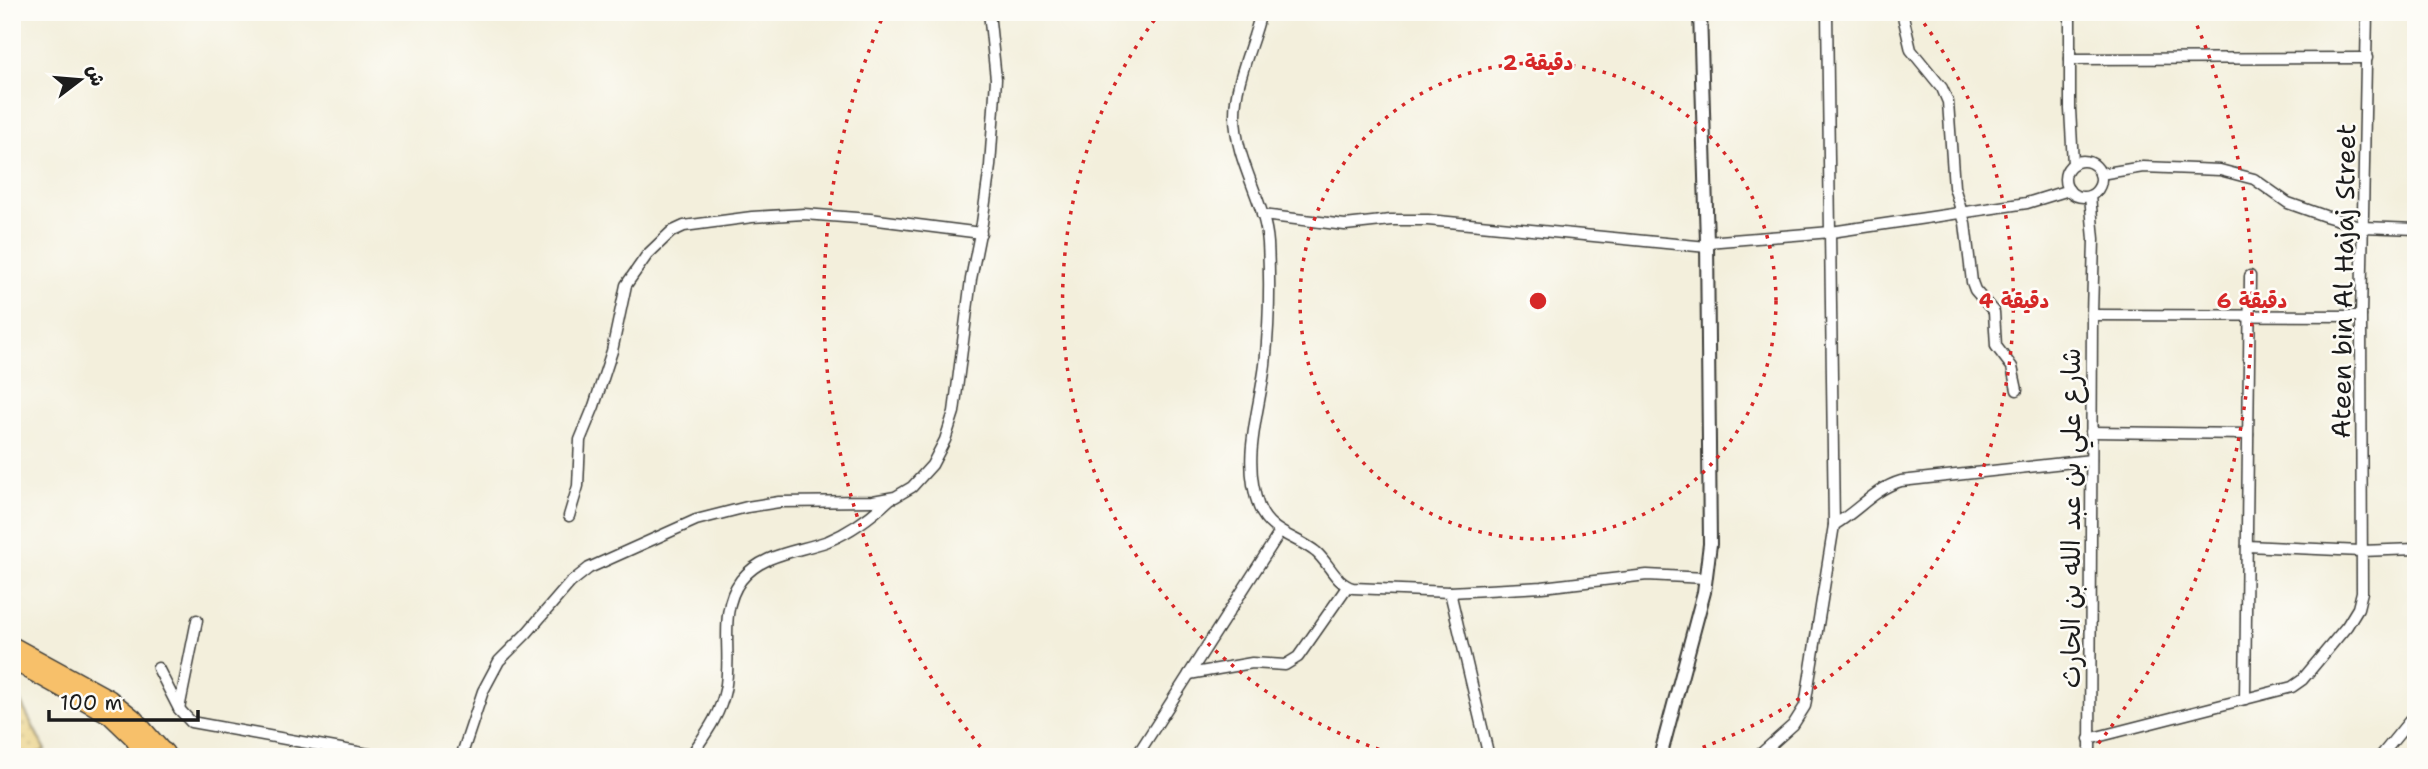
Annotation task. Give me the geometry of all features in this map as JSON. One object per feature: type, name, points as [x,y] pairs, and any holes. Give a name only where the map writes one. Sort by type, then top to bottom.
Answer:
[{"type":"highway","points":[[135,740],[146,757]]},
{"type":"main road","points":[[12,645],[121,707],[165,754]]},
{"type":"main road","points":[[12,661],[109,715],[135,740]]},
{"type":"street","points":[[461,757],[483,691],[499,661],[570,583],[589,568],[700,518],[779,502],[890,499],[904,493],[925,474],[941,450],[956,401],[971,279],[981,233],[996,91],[989,12]]},
{"type":"street","points":[[1261,12],[1239,85],[1235,116],[1244,165],[1262,215],[1268,244],[1266,342],[1264,369],[1253,424],[1252,471],[1260,508],[1270,525],[1316,552],[1347,587],[1450,592],[1542,587],[1647,575],[1705,578]]},
{"type":"street","points":[[1660,757],[1704,592],[1710,544],[1707,244],[1700,12]]},
{"type":"street","points":[[1757,757],[1793,724],[1804,706],[1834,525],[1827,12]]},
{"type":"street","points":[[1902,12],[1911,50],[1942,88],[1948,102],[1954,187],[1962,211],[1973,286],[1994,312],[1996,346],[2012,367],[2017,390]]},
{"type":"street","points":[[2070,12],[2073,164]]},
{"type":"street","name":"Ateen bin Al Hajaj Street","points":[[2245,699],[2292,687],[2302,680],[2358,608],[2362,593],[2361,316],[2367,12]]},
{"type":"street","points":[[2070,59],[2367,58]]},
{"type":"street","points":[[2081,161],[2089,162],[2100,174],[2100,185],[2090,196],[2078,197],[2065,183],[2066,174],[2073,164],[2081,161]]},
{"type":"street","points":[[2100,174],[2143,167],[2203,168],[2237,173],[2254,179],[2287,203],[2363,227],[2416,229]]},
{"type":"street","points":[[1262,215],[1345,225],[1391,220],[1428,220],[1707,244],[1831,232],[2037,201],[2069,190]]},
{"type":"street","name":"شارع علي بن عبد الله بن الحارث","points":[[2090,196],[2094,239],[2090,757]]},
{"type":"street","points":[[569,516],[578,486],[580,440],[609,360],[626,285],[647,255],[671,232],[684,226],[752,217],[804,214],[981,233]]},
{"type":"street","points":[[2089,739],[2245,699],[2250,276]]},
{"type":"street","points":[[2092,315],[2361,316]]},
{"type":"street","points":[[2091,432],[2248,434]]},
{"type":"street","points":[[1834,525],[1849,516],[1874,493],[1901,481],[2091,460]]},
{"type":"street","points":[[690,757],[723,700],[727,675],[728,613],[733,595],[743,579],[765,561],[846,532],[877,512],[890,499]]},
{"type":"street","points":[[1136,757],[1280,533]]},
{"type":"street","points":[[2247,546],[2361,551],[2416,549]]},
{"type":"street","points":[[1189,674],[1252,663],[1290,663],[1298,657],[1347,587]]},
{"type":"street","points":[[1450,592],[1489,757]]},
{"type":"street","points":[[179,709],[197,620]]},
{"type":"street","points":[[158,668],[179,709],[188,720],[198,724],[385,757]]},
{"type":"street","points":[[2380,757],[2416,713]]},
{"type":"sand","points":[[12,685],[45,750],[32,757],[12,757]]}]
